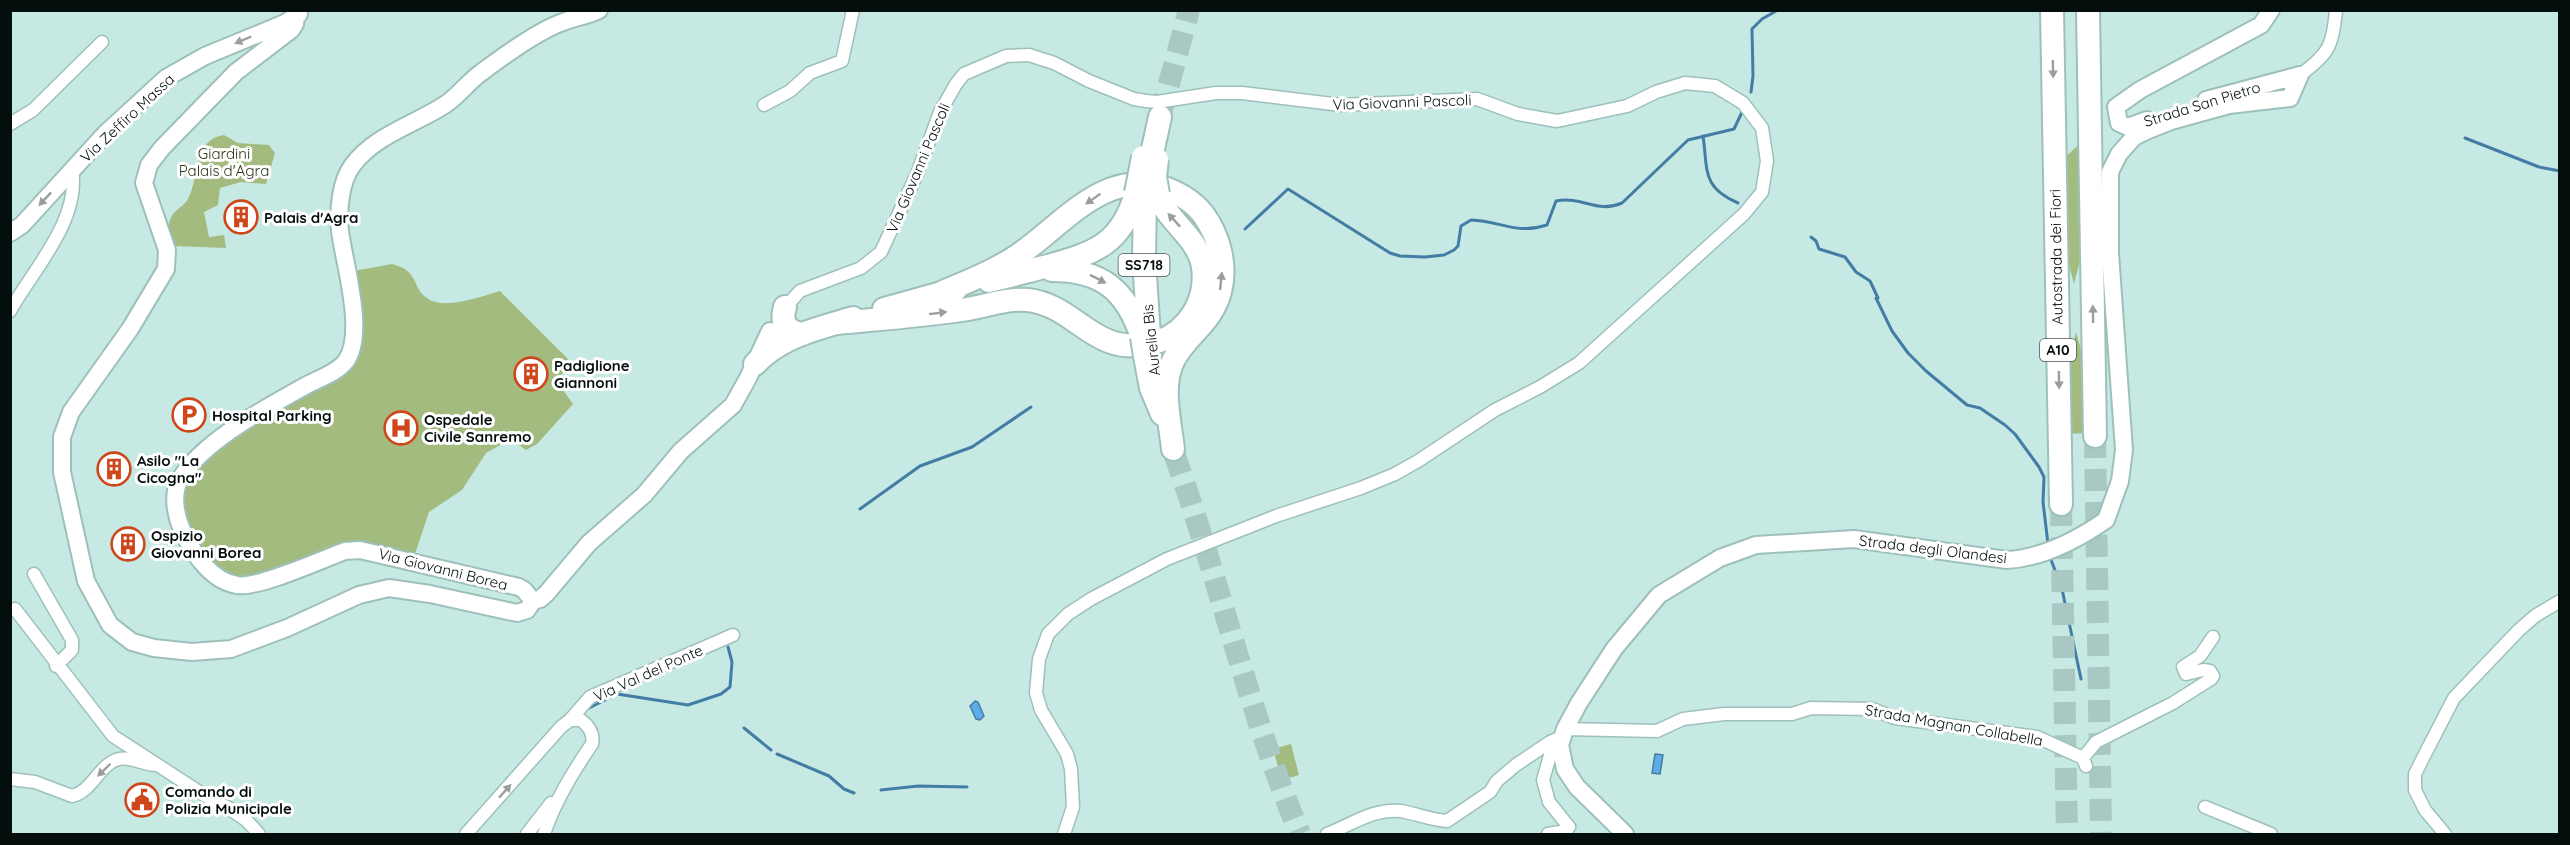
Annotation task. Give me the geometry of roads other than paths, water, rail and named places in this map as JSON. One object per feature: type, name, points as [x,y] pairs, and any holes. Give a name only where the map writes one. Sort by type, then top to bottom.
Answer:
[{"type":"highway","name":"Autostrada dei Fiori","points":[[2052,10],[2061,504]]},
{"type":"highway","name":"A10","points":[[2088,10],[2095,436]]},
{"type":"highway","name":"Aurelia Bis","points":[[943,292],[987,273],[1018,256],[1093,198],[1115,187],[1143,183],[1164,188],[1189,200],[1203,214],[1215,233],[1222,258],[1222,273],[1216,303],[1208,319],[1173,360],[1169,373],[1168,404],[1173,451],[1147,346],[1144,260],[1146,193],[1150,158],[1158,124]]},
{"type":"highway","points":[[755,364],[790,335],[943,292],[1078,258],[1098,249],[1120,230],[1130,212],[1146,193],[1165,210],[1192,241],[1201,260],[1204,279],[1200,300],[1190,320],[1176,333],[1161,341],[1132,347],[1106,342],[1057,310],[1030,300],[1010,300],[945,312],[838,323]]},
{"type":"highway","points":[[1000,279],[1049,270],[1065,270],[1093,275],[1120,295],[1133,314],[1147,346]]},
{"type":"highway","points":[[785,307],[783,316],[785,326],[791,331],[790,335]]},
{"type":"street","name":"Via Giovanni Borea","points":[[300,13],[292,28],[236,72],[162,148],[150,165],[144,183],[167,250],[166,269],[130,329],[71,412],[62,437],[62,472],[86,581],[110,625],[132,642],[154,648],[192,652],[231,649],[287,628],[359,595],[389,588],[430,594],[517,613],[527,610],[532,601],[519,587],[360,550],[345,551],[254,584],[236,585],[212,572],[192,550],[178,521],[176,490],[189,468],[215,443],[290,395],[337,369],[349,356],[354,315],[340,230],[340,207],[347,176],[356,162],[383,139],[448,103],[481,72],[531,40],[561,22],[599,10]]},
{"type":"street","points":[[764,105],[790,91],[810,72],[842,60],[853,10]]},
{"type":"street","name":"Strada San Pietro","points":[[2271,10],[2260,25],[2121,102],[2116,107],[2119,123],[2128,127],[2168,111],[2300,75],[2322,58],[2334,39],[2336,10]]},
{"type":"street","name":"Via Zeffiro Massa","points":[[10,233],[22,225],[106,133],[166,78],[205,56],[300,13]]},
{"type":"street","points":[[10,124],[33,110],[102,42]]},
{"type":"street","name":"Via Giovanni Pascoli","points":[[785,307],[800,291],[861,268],[881,252],[917,174],[940,112],[956,84],[964,74],[1006,56],[1029,55],[1054,63],[1089,81],[1134,99],[1146,101],[1157,102],[1216,93],[1242,93],[1341,105],[1477,99],[1518,114],[1557,121],[1627,106],[1656,92],[1685,83],[1715,86],[1743,103],[1762,128],[1767,161],[1762,192],[1744,214],[1579,363],[1540,387],[1495,410],[1395,474],[1276,516],[1167,559],[1091,599],[1068,614],[1048,634],[1039,659],[1036,693],[1041,710],[1067,754],[1071,769],[1073,807],[1064,834]]},
{"type":"street","name":"Strada degli Olandesi","points":[[1562,737],[1614,649],[1659,595],[1720,558],[1743,548],[1756,545],[1854,539],[2007,560],[2022,560],[2045,554],[2105,521],[2120,482],[2124,450],[2110,253],[2109,172],[2119,153],[2134,137],[2171,121],[2229,105],[2290,98],[2300,75]]},
{"type":"street","points":[[10,311],[67,218],[74,180],[72,170]]},
{"type":"street","points":[[532,601],[546,594],[589,543],[644,495],[681,450],[733,405],[755,364]]},
{"type":"street","points":[[34,574],[72,640],[72,651],[56,666]]},
{"type":"street","points":[[2445,834],[2425,810],[2415,790],[2415,774],[2454,698],[2519,630],[2535,616],[2559,601]]},
{"type":"street","points":[[15,609],[56,666],[113,736],[227,807],[246,820],[259,834]]},
{"type":"street","name":"Via Val del Ponte","points":[[466,834],[590,697],[733,635]]},
{"type":"street","name":"Strada Magnan Collabella","points":[[1562,737],[1658,731],[1683,719],[1724,714],[1792,714],[1811,708],[1872,709],[1895,718],[2037,737],[2084,762],[2096,742],[2173,703],[2211,679],[2213,676],[2210,671],[2203,670],[2187,674],[2183,668],[2200,656],[2213,637]]},
{"type":"street","points":[[527,834],[566,783],[593,739],[586,724],[581,720],[570,720]]},
{"type":"street","points":[[1334,833],[1369,815],[1388,811],[1400,811],[1447,821],[1490,792],[1497,781],[1516,765],[1550,742],[1562,737]]},
{"type":"street","points":[[1548,834],[1566,831],[1569,827],[1549,802],[1543,780],[1551,752],[1562,737]]},
{"type":"street","points":[[1562,737],[1565,769],[1577,787],[1625,834]]},
{"type":"street","points":[[10,779],[35,782],[72,796],[82,791],[116,760],[124,758],[145,765],[157,765]]},
{"type":"street","points":[[544,834],[566,783]]},
{"type":"street","points":[[2205,807],[2271,834]]},
{"type":"water","points":[[975,701],[978,702],[984,716],[980,720],[976,719],[970,706]]},
{"type":"water","points":[[1655,754],[1663,755],[1660,774],[1652,773]]},
{"type":"waterway","points":[[1751,92],[1752,29],[1762,19],[1778,10]]},
{"type":"waterway","points":[[1245,229],[1288,189],[1390,253],[1400,256],[1425,257],[1444,255],[1458,246],[1461,226],[1471,220],[1517,228],[1536,228],[1547,225],[1556,201],[1566,200],[1605,207],[1622,203],[1688,140],[1734,129],[1743,110]]},
{"type":"waterway","points":[[1703,136],[1708,176],[1718,190],[1738,203]]},
{"type":"waterway","points":[[2465,138],[2539,167],[2560,171]]},
{"type":"waterway","points":[[1811,237],[1816,241],[1819,249],[1845,257],[1856,272],[1870,281],[1892,331],[1908,353],[1926,371],[1967,405],[1980,408],[2015,434],[2044,477],[2043,502],[2048,544]]},
{"type":"waterway","points":[[860,509],[920,466],[972,447],[1031,407]]},
{"type":"waterway","points":[[2050,557],[2062,589],[2081,679]]},
{"type":"waterway","points":[[587,709],[617,694],[688,705],[721,694],[730,687],[732,662],[728,647]]},
{"type":"waterway","points":[[744,728],[771,750]]},
{"type":"waterway","points":[[777,754],[829,776],[844,789],[854,793]]},
{"type":"waterway","points":[[881,790],[918,786],[967,787]]},
{"type":"tunnel","points":[[1160,117],[1189,10]]},
{"type":"tunnel","points":[[2095,436],[2101,834]]},
{"type":"tunnel","points":[[1174,453],[1249,693],[1300,834]]},
{"type":"tunnel","points":[[2061,504],[2067,834]]},
{"type":"place","name":"Palais d'Agra","points":[[241,217]]},
{"type":"place","name":"Padiglione Giannoni","points":[[531,374]]},
{"type":"place","name":"Hospital Parking","points":[[189,415]]},
{"type":"place","name":"Ospedale Civile Sanremo","points":[[401,428]]},
{"type":"place","name":"Asilo \"La Cicogna\"","points":[[114,469]]},
{"type":"place","name":"Ospizio Giovanni Borea","points":[[128,544]]},
{"type":"place","name":"Comando di Polizia Municipale","points":[[142,800]]},
{"type":"park label","name":"Giardini Palais d'Agra","points":[[224,162]]}]
